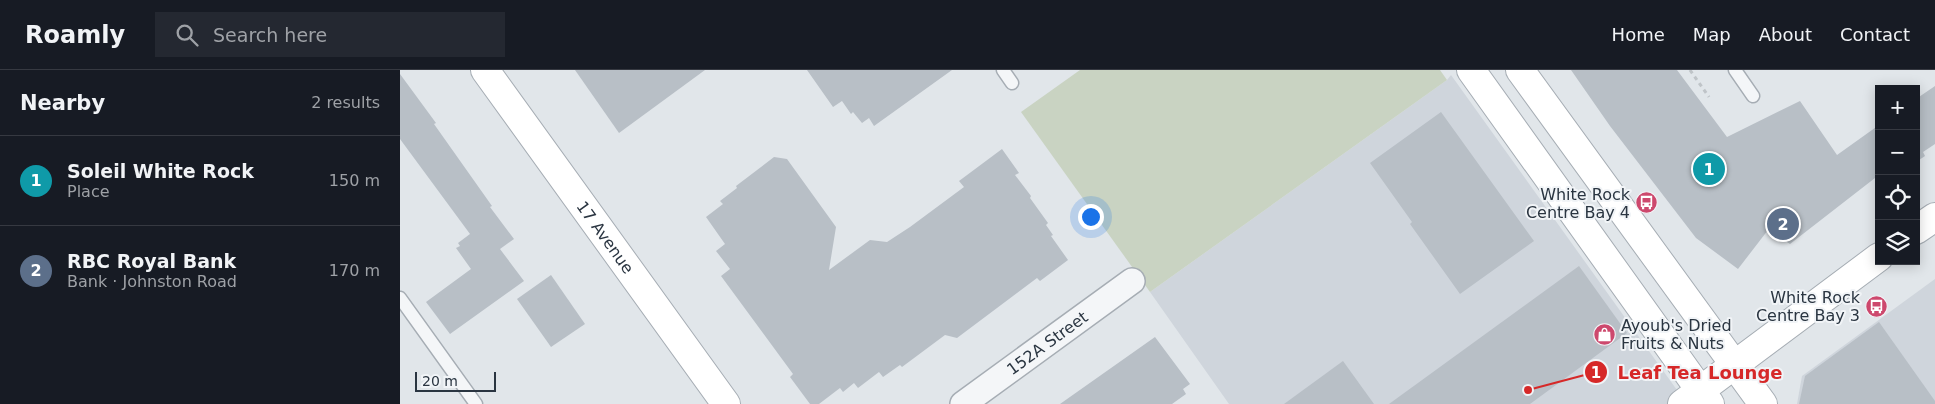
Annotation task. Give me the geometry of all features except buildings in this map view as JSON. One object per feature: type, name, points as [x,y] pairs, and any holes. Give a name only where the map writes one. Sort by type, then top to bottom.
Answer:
[{"type":"main road","name":"17 Avenue","points":[[485,70],[726,404]]},
{"type":"main road","points":[[1471,70],[1697,400],[1735,365],[1875,260]]},
{"type":"main road","points":[[1520,70],[1763,404]]},
{"type":"main road","points":[[1920,227],[1935,217]]},
{"type":"street","name":"152A Street","points":[[963,404],[1132,282]]},
{"type":"lane","points":[[1002,70],[1012,83]]},
{"type":"lane","points":[[1735,70],[1753,96]]},
{"type":"lane","points":[[400,298],[476,404]]},
{"type":"path","points":[[1690,70],[1709,97]]},
{"type":"shaded area","points":[[1451,75],[1687,404],[1229,404],[1150,292],[1447,80]]},
{"type":"shaded area","points":[[1935,279],[1935,404],[1797,404],[1802,376]]},
{"type":"green space","points":[[1080,70],[1440,70],[1447,80],[1150,292],[1021,112]]},
{"type":"place","name":"Soleil White Rock","points":[[1709,169]]},
{"type":"place","name":"White Rock Centre Bay 4","points":[[1646,203]]},
{"type":"place","name":"RBC Royal Bank","points":[[1783,224]]},
{"type":"place","name":"White Rock Centre Bay 3","points":[[1876,306]]},
{"type":"place","name":"Ayoub's Dried Fruits & Nuts","points":[[1605,334]]},
{"type":"place","name":"Leaf Tea Lounge","points":[[1528,390]]}]
